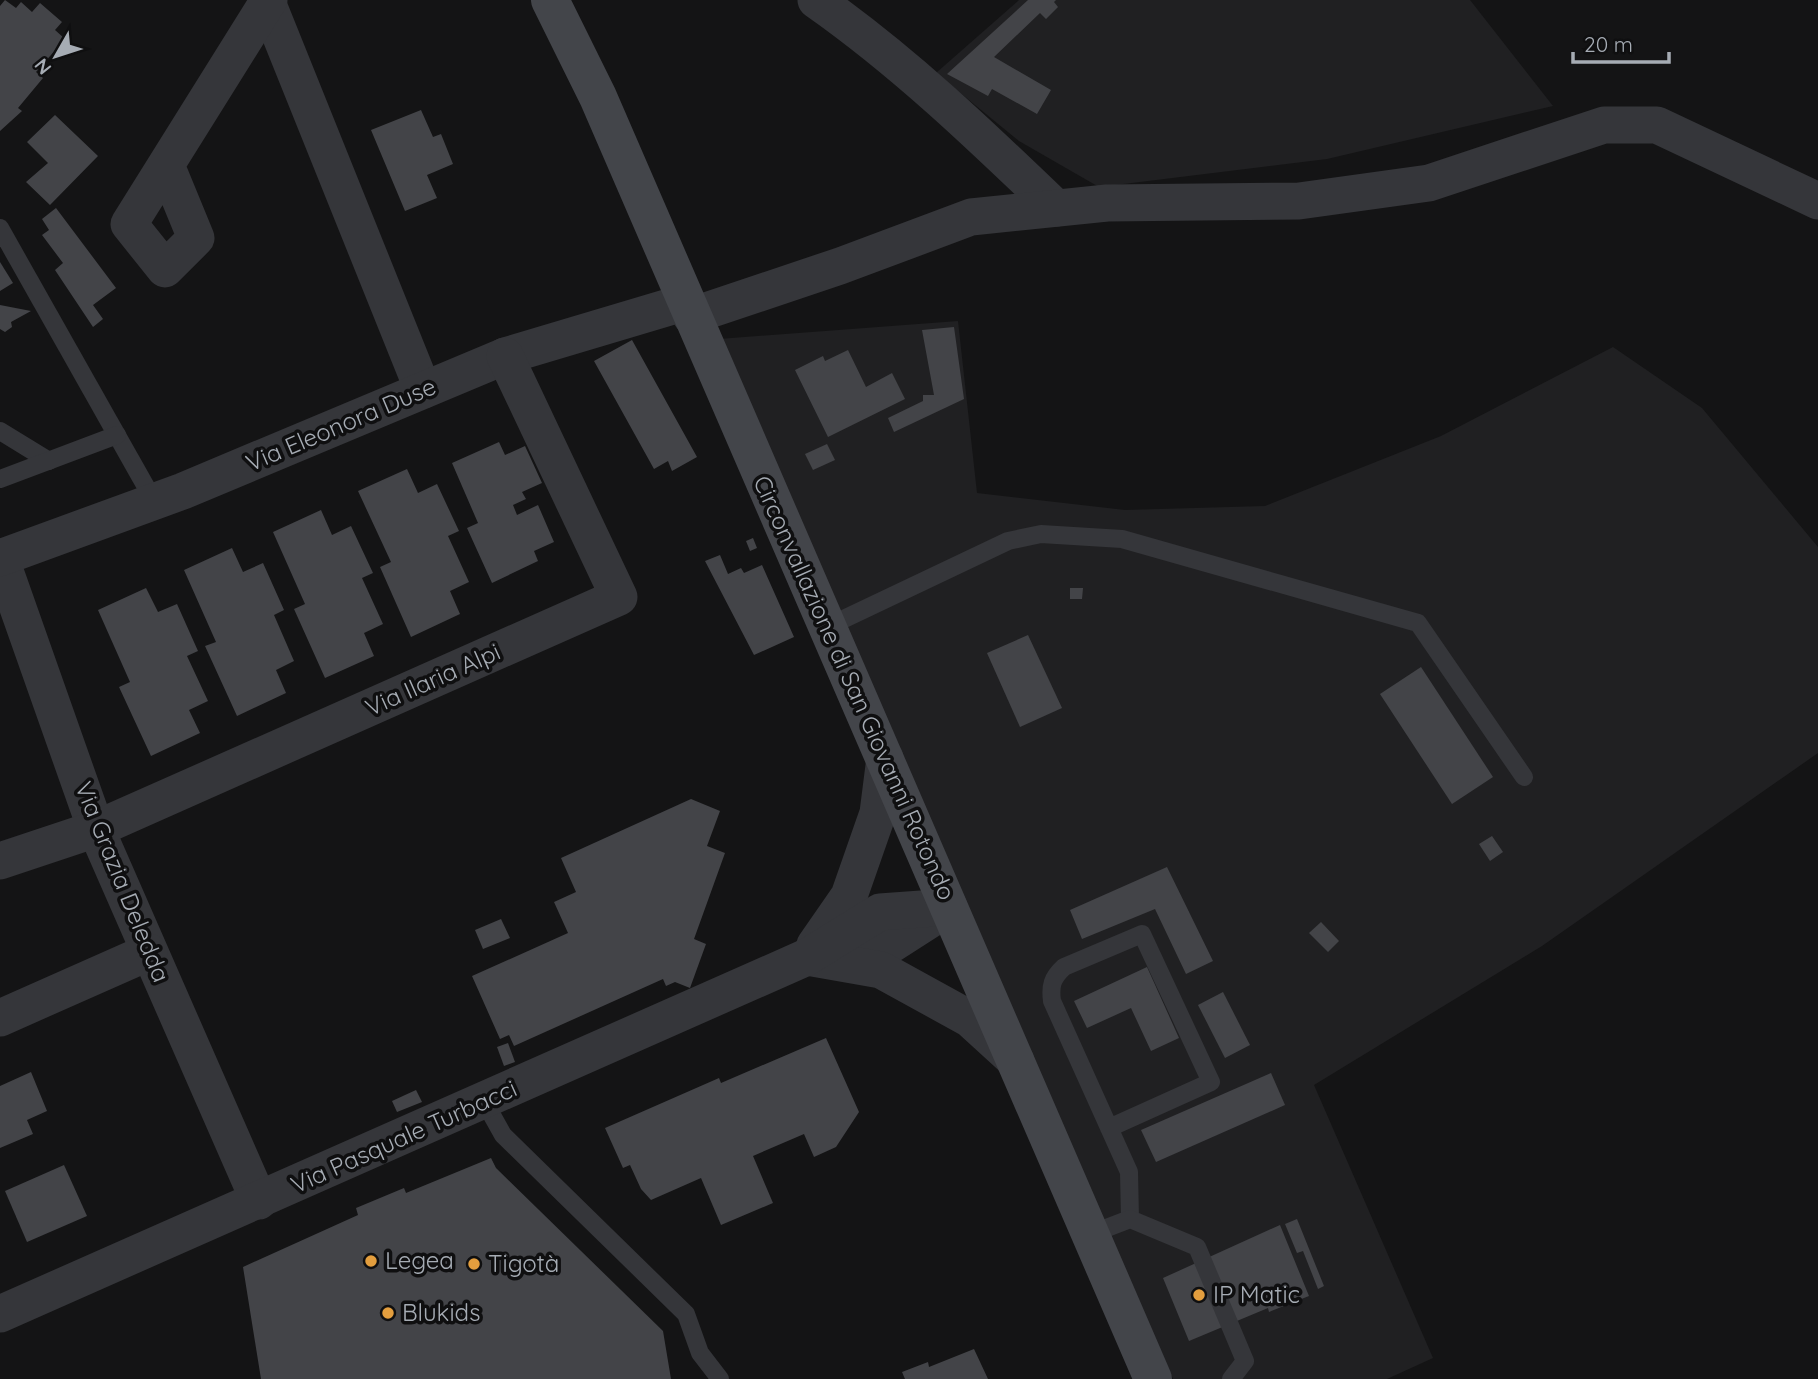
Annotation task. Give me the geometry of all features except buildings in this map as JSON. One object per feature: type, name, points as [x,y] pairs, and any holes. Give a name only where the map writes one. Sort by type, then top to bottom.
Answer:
[{"type":"main road","name":"Circonvallazione di San Giovanni Rotondo","points":[[550,0],[598,97],[1153,1379]]},
{"type":"street","points":[[816,0],[863,34],[944,103],[1056,208]]},
{"type":"street","points":[[166,166],[268,1]]},
{"type":"street","points":[[268,1],[423,390]]},
{"type":"street","name":"Via Eleonora Duse","points":[[0,558],[154,501],[505,356],[689,309],[841,266],[971,217],[1107,203],[1299,201],[1429,183],[1604,125],[1657,125],[1818,201]]},
{"type":"street","name":"Via Ilaria Alpi","points":[[0,861],[96,829],[619,597],[505,356]]},
{"type":"street","name":"Via Grazia Deledda","points":[[0,558],[96,829],[259,1201]]},
{"type":"street","points":[[884,758],[878,813],[849,896],[807,957],[881,970],[970,1019],[1016,1061]]},
{"type":"street","name":"Via Pasquale Turbacci","points":[[0,1314],[807,957],[892,944],[949,907]]},
{"type":"street","points":[[0,1018],[149,951]]},
{"type":"lane","points":[[0,228],[154,501]]},
{"type":"lane","points":[[0,431],[49,461]]},
{"type":"lane","points":[[0,479],[117,435]]},
{"type":"lane","points":[[827,627],[1008,541],[1041,534],[1122,540],[1418,623],[1524,777]]},
{"type":"lane","points":[[1109,1128],[1210,1082],[1142,933],[1063,967],[1055,976],[1051,987],[1052,1001],[1109,1128],[1129,1172],[1130,1219]]},
{"type":"lane","points":[[484,1101],[503,1135],[686,1314],[700,1353],[720,1379]]},
{"type":"lane","points":[[1091,1234],[1130,1219],[1197,1247],[1245,1361],[1231,1379]]},
{"type":"shaded area","points":[[1019,0],[1470,0],[1553,106],[1327,159],[1099,187],[1019,141],[936,73]]},
{"type":"shaded area","points":[[958,321],[977,493],[1125,510],[1265,506],[1441,436],[1613,347],[1702,408],[1818,547],[1818,753],[1542,946],[1314,1085],[1433,1358],[1387,1379],[1173,1379],[719,339]]},
{"type":"place","name":"Legea","points":[[371,1261]]},
{"type":"place","name":"Tigotà","points":[[474,1264]]},
{"type":"place","name":"IP Matic","points":[[1199,1295]]},
{"type":"place","name":"Blukids","points":[[388,1313]]}]
